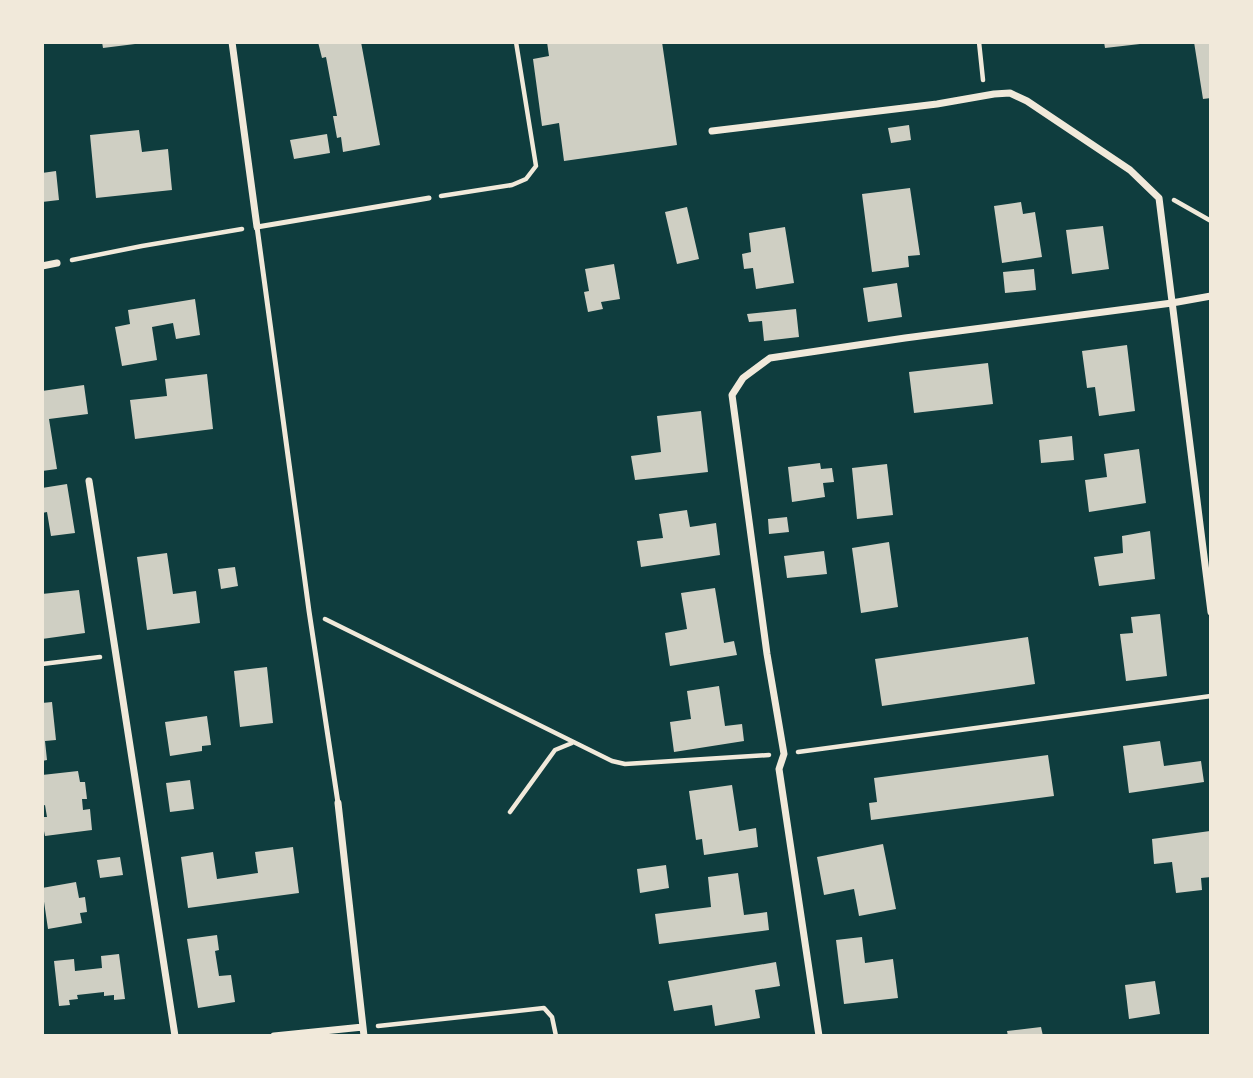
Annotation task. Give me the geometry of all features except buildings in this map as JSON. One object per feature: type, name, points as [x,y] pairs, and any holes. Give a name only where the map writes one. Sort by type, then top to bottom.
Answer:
[{"type":"street","points":[[232,42],[257,227]]},
{"type":"street","points":[[712,131],[1010,93],[1027,101],[1130,170],[1159,198],[1211,612]]},
{"type":"street","points":[[42,266],[57,264]]},
{"type":"street","points":[[819,1036],[779,769],[784,754],[767,654],[732,395],[743,378],[770,358],[1211,296]]},
{"type":"street","points":[[89,481],[175,1036]]},
{"type":"street","points":[[338,803],[364,1036]]},
{"type":"street","points":[[274,1036],[363,1027]]},
{"type":"lane","points":[[338,803],[257,227],[429,198]]},
{"type":"path","points":[[429,198],[512,185],[526,179],[536,166],[516,42]]},
{"type":"path","points":[[979,42],[985,95]]},
{"type":"path","points":[[1159,198],[1177,200],[1211,221]]},
{"type":"path","points":[[57,264],[142,246],[257,227]]},
{"type":"path","points":[[309,611],[572,743],[625,764],[784,754],[1211,696]]},
{"type":"path","points":[[42,664],[116,654]]},
{"type":"path","points":[[510,812],[555,750],[572,743]]},
{"type":"path","points":[[363,1027],[544,1008],[552,1017],[556,1036]]}]
